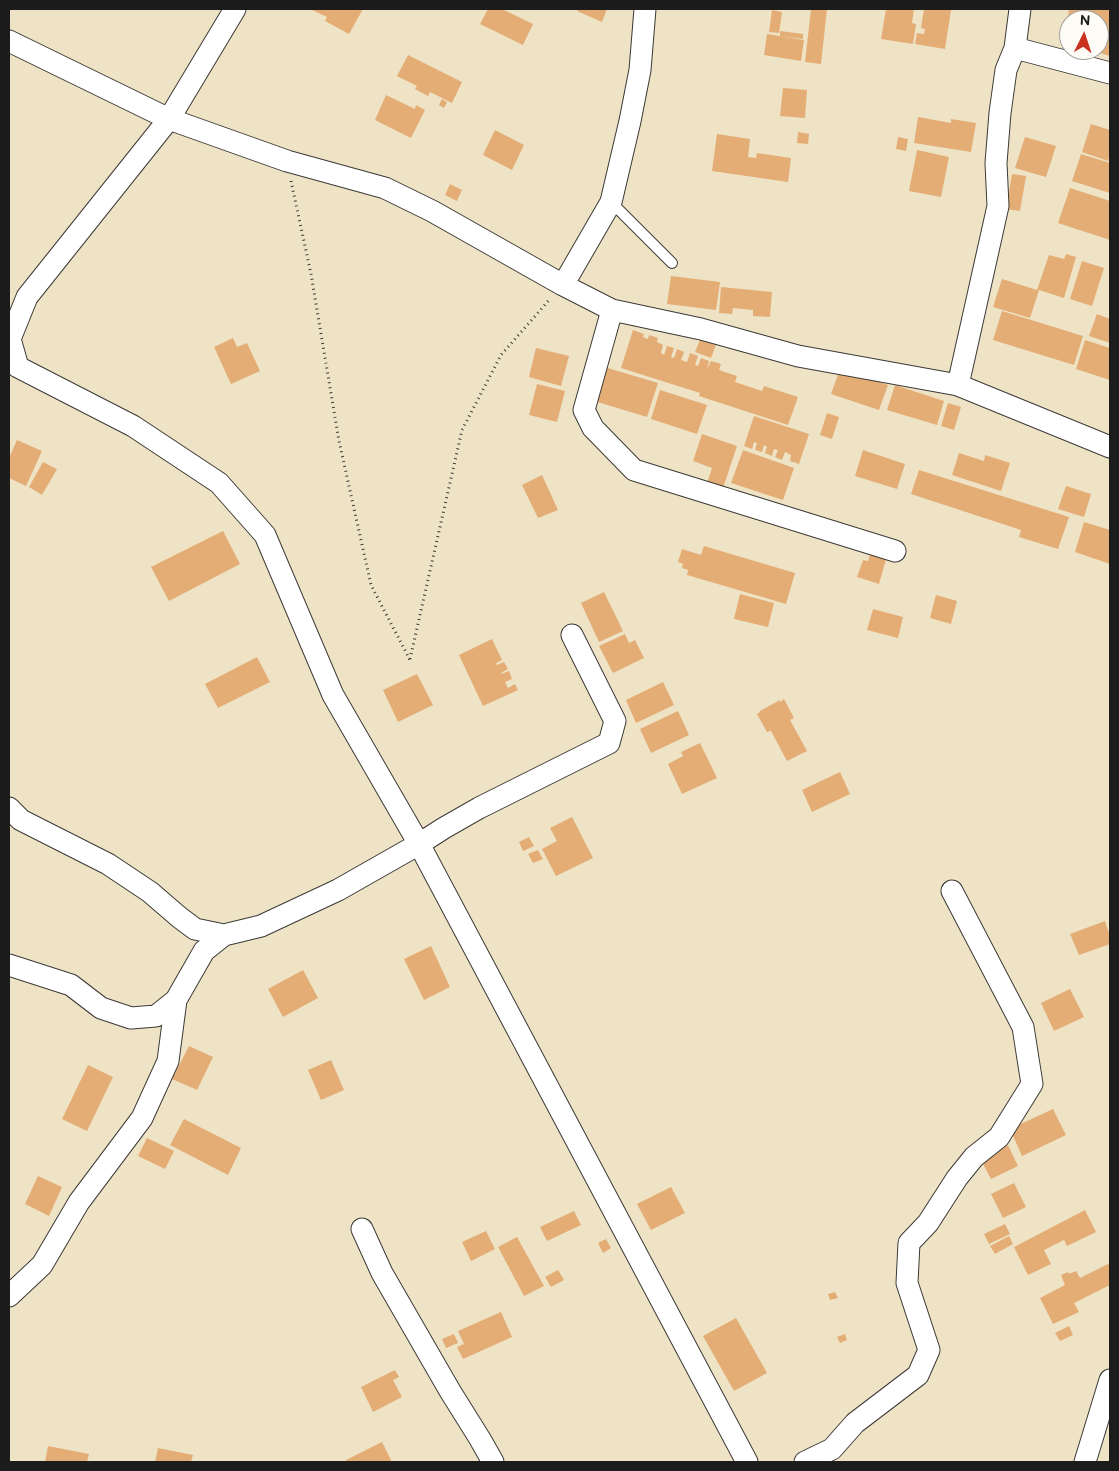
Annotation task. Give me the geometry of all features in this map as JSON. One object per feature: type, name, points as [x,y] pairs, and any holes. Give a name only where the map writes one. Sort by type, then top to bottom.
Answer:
[{"type":"street","points":[[235,9],[169,119],[27,297],[10,339],[18,367],[133,426],[219,483],[265,535],[333,695],[419,844],[747,1462]]},
{"type":"street","points":[[563,285],[611,202],[640,70],[645,9]]},
{"type":"street","points":[[958,385],[998,206],[996,163],[1000,113],[1006,70],[1016,48],[1020,9]]},
{"type":"street","points":[[9,41],[169,119],[287,161],[385,188],[432,211],[563,285],[612,310],[701,329],[798,356],[958,385],[1110,447]]},
{"type":"street","points":[[1016,48],[1110,73]]},
{"type":"street","points":[[612,310],[584,410],[593,428],[634,470],[895,551]]},
{"type":"street","points":[[9,965],[71,985],[101,1008],[131,1018],[156,1016],[176,1000],[204,951],[224,935],[261,926],[338,890],[479,808],[609,743],[615,721],[572,635]]},
{"type":"street","points":[[9,808],[21,820],[108,864],[150,892],[179,918],[195,929],[224,935]]},
{"type":"street","points":[[805,1462],[835,1456],[856,1423],[918,1375],[929,1350],[907,1283],[910,1243],[928,1223],[957,1178],[974,1156],[999,1137],[1032,1084],[1024,1027],[952,891]]},
{"type":"street","points":[[9,1296],[42,1265],[79,1202],[142,1118],[168,1061],[176,1000]]},
{"type":"street","points":[[362,1229],[382,1273],[450,1392],[493,1462]]},
{"type":"street","points":[[1085,1462],[1110,1380]]},
{"type":"lane","points":[[611,202],[672,263]]},
{"type":"path","points":[[287,161],[310,274],[339,442],[371,585],[410,660],[462,430],[501,355],[563,285]]},
{"type":"building","points":[[310,9],[363,9],[349,34],[325,21],[327,17]]},
{"type":"building","points":[[488,9],[502,9],[533,24],[523,45],[480,24]]},
{"type":"building","points":[[578,9],[607,9],[602,22],[577,11]]},
{"type":"building","points":[[811,9],[827,9],[821,64],[805,62]]},
{"type":"building","points":[[886,9],[914,9],[912,23],[916,24],[913,44],[881,39]]},
{"type":"building","points":[[924,9],[951,10],[945,49],[915,44],[917,33],[924,34],[925,29],[921,28]]},
{"type":"building","points":[[1069,9],[1110,10],[1110,56],[1109,10]]},
{"type":"building","points":[[772,10],[782,12],[779,33],[769,32]]},
{"type":"building","points":[[780,31],[803,34],[803,39],[780,36]]},
{"type":"building","points":[[767,34],[804,40],[801,61],[764,55]]},
{"type":"building","points":[[408,55],[462,82],[452,103],[430,92],[428,96],[415,89],[417,86],[397,76]]},
{"type":"building","points":[[783,88],[807,90],[805,118],[780,116]]},
{"type":"building","points":[[386,95],[415,109],[416,105],[425,110],[411,138],[375,120]]},
{"type":"building","points":[[442,99],[447,102],[444,108],[439,105]]},
{"type":"building","points":[[918,117],[951,123],[951,119],[976,123],[971,152],[914,143]]},
{"type":"building","points":[[1091,124],[1110,130],[1110,154],[1108,161],[1082,152]]},
{"type":"building","points":[[495,130],[524,145],[512,170],[483,155]]},
{"type":"building","points":[[798,132],[809,134],[808,144],[797,143]]},
{"type":"building","points":[[717,134],[750,139],[748,157],[756,158],[757,153],[791,158],[788,182],[712,171]]},
{"type":"building","points":[[898,137],[908,139],[906,151],[896,149]]},
{"type":"building","points":[[1025,137],[1056,146],[1046,177],[1015,168]]},
{"type":"building","points":[[917,150],[949,157],[941,197],[909,191]]},
{"type":"building","points":[[1081,154],[1110,163],[1110,193],[1072,181]]},
{"type":"building","points":[[1012,174],[1026,176],[1020,211],[1006,209]]},
{"type":"building","points":[[450,184],[462,190],[457,201],[445,195]]},
{"type":"building","points":[[1070,188],[1110,201],[1110,240],[1058,223]]},
{"type":"building","points":[[1066,254],[1076,257],[1064,298],[1039,290],[1030,318],[993,307],[1002,279],[1037,290],[1049,255],[1064,259]]},
{"type":"building","points":[[1082,261],[1104,268],[1092,306],[1070,299]]},
{"type":"building","points":[[671,276],[720,282],[716,310],[667,304]]},
{"type":"building","points":[[721,287],[772,292],[770,317],[753,316],[753,310],[733,308],[732,314],[719,313]]},
{"type":"building","points":[[1002,311],[1083,336],[1074,365],[993,340]]},
{"type":"building","points":[[1097,314],[1110,319],[1110,343],[1089,336]]},
{"type":"building","points":[[633,330],[644,334],[643,337],[648,339],[649,335],[658,338],[657,342],[663,345],[661,353],[664,355],[667,346],[674,348],[671,357],[674,358],[677,349],[684,352],[681,360],[687,362],[690,353],[698,356],[695,365],[698,366],[701,358],[709,361],[707,369],[711,361],[721,364],[719,370],[737,376],[735,382],[762,391],[764,386],[798,397],[788,425],[699,396],[700,393],[621,368]]},
{"type":"building","points":[[233,338],[237,347],[247,343],[260,371],[231,384],[214,347]]},
{"type":"building","points":[[700,340],[716,345],[711,358],[695,352]]},
{"type":"building","points":[[1085,340],[1110,348],[1110,380],[1076,369]]},
{"type":"building","points":[[536,348],[569,356],[561,386],[529,377]]},
{"type":"building","points":[[601,366],[658,383],[647,417],[591,400]]},
{"type":"building","points":[[840,369],[888,385],[879,410],[831,394]]},
{"type":"building","points":[[537,384],[565,391],[557,422],[529,415]]},
{"type":"building","points":[[895,385],[944,401],[937,425],[887,410]]},
{"type":"building","points":[[660,390],[707,405],[697,434],[651,419]]},
{"type":"building","points":[[948,403],[961,407],[954,430],[941,426]]},
{"type":"building","points":[[827,413],[839,417],[832,439],[820,435]]},
{"type":"building","points":[[754,416],[809,434],[799,464],[790,461],[791,455],[785,452],[782,460],[775,457],[778,450],[774,449],[772,456],[765,453],[767,447],[764,445],[762,452],[755,450],[757,443],[754,442],[752,449],[744,446]]},
{"type":"building","points":[[702,434],[737,446],[723,488],[707,483],[712,468],[693,461]]},
{"type":"building","points":[[17,440],[42,451],[26,486],[9,478],[9,458]]},
{"type":"building","points":[[743,450],[794,468],[783,500],[731,483]]},
{"type":"building","points":[[863,450],[905,464],[897,489],[855,476]]},
{"type":"building","points":[[959,453],[984,461],[985,455],[1010,463],[1001,491],[952,475]]},
{"type":"building","points":[[43,462],[57,469],[42,495],[29,487]]},
{"type":"building","points":[[919,470],[1069,517],[1058,549],[1019,537],[1021,530],[911,494]]},
{"type":"building","points":[[542,475],[558,510],[538,518],[522,485]]},
{"type":"building","points":[[1066,486],[1091,494],[1084,517],[1058,509]]},
{"type":"building","points":[[1084,522],[1110,530],[1110,564],[1075,552]]},
{"type":"building","points":[[223,531],[240,564],[169,601],[151,567]]},
{"type":"building","points":[[704,546],[795,573],[786,604],[687,575],[688,570],[682,568],[683,564],[678,562],[682,549],[701,555]]},
{"type":"building","points":[[871,551],[887,556],[879,584],[857,577],[863,560],[868,561]]},
{"type":"building","points":[[604,592],[623,631],[599,642],[581,603]]},
{"type":"building","points":[[740,594],[774,603],[768,627],[734,619]]},
{"type":"building","points":[[936,595],[957,601],[951,624],[930,618]]},
{"type":"building","points":[[873,609],[903,617],[898,638],[867,630]]},
{"type":"building","points":[[625,634],[629,643],[635,640],[644,658],[613,673],[599,646]]},
{"type":"building","points":[[492,639],[502,660],[496,663],[497,665],[504,662],[508,669],[501,674],[509,671],[512,679],[505,682],[508,688],[515,684],[518,690],[483,706],[459,655]]},
{"type":"building","points":[[257,657],[270,682],[218,708],[205,684]]},
{"type":"building","points":[[417,674],[433,705],[398,722],[383,690]]},
{"type":"building","points":[[663,682],[674,705],[636,723],[626,700]]},
{"type":"building","points":[[784,699],[794,718],[790,720],[807,751],[787,761],[771,731],[767,732],[757,714]]},
{"type":"building","points":[[678,711],[689,735],[651,753],[640,729]]},
{"type":"building","points":[[700,743],[717,778],[682,794],[668,764],[683,756],[681,752]]},
{"type":"building","points":[[840,772],[850,794],[812,812],[802,790]]},
{"type":"building","points":[[572,817],[593,858],[556,876],[542,849],[557,841],[550,828]]},
{"type":"building","points":[[529,837],[534,846],[523,851],[519,842]]},
{"type":"building","points":[[538,850],[543,859],[533,863],[528,854]]},
{"type":"building","points":[[1105,921],[1110,936],[1110,944],[1079,955],[1070,934]]},
{"type":"building","points":[[431,946],[450,987],[424,1000],[404,959]]},
{"type":"building","points":[[303,970],[318,998],[283,1017],[268,989]]},
{"type":"building","points":[[1070,989],[1084,1017],[1054,1031],[1041,1003]]},
{"type":"building","points":[[189,1046],[213,1057],[197,1090],[172,1079]]},
{"type":"building","points":[[331,1060],[344,1090],[321,1100],[308,1070]]},
{"type":"building","points":[[88,1065],[113,1077],[87,1131],[62,1119]]},
{"type":"building","points":[[1053,1109],[1066,1135],[1022,1156],[1010,1129]]},
{"type":"building","points":[[184,1119],[241,1148],[228,1175],[170,1145]]},
{"type":"building","points":[[147,1138],[174,1151],[165,1169],[138,1156]]},
{"type":"building","points":[[1008,1145],[1018,1166],[991,1179],[980,1158]]},
{"type":"building","points":[[38,1176],[62,1187],[49,1216],[25,1204]]},
{"type":"building","points":[[1014,1183],[1026,1207],[1003,1218],[991,1194]]},
{"type":"building","points":[[671,1187],[685,1213],[651,1230],[637,1204]]},
{"type":"building","points":[[1085,1210],[1096,1232],[1067,1246],[1064,1240],[1044,1250],[1051,1264],[1028,1275],[1014,1247]]},
{"type":"building","points":[[574,1211],[581,1225],[547,1241],[540,1227]]},
{"type":"building","points":[[1005,1224],[1010,1234],[989,1244],[984,1234]]},
{"type":"building","points":[[486,1231],[495,1249],[471,1261],[462,1242]]},
{"type":"building","points":[[1009,1236],[1013,1244],[995,1254],[990,1246]]},
{"type":"building","points":[[517,1237],[544,1286],[524,1296],[498,1247]]},
{"type":"building","points":[[606,1239],[611,1248],[603,1253],[598,1243]]},
{"type":"building","points":[[1110,1263],[1110,1285],[1074,1303],[1079,1312],[1053,1324],[1040,1298],[1065,1285],[1061,1275],[1076,1271],[1080,1278]]},
{"type":"building","points":[[558,1270],[564,1280],[551,1287],[545,1277]]},
{"type":"building","points":[[835,1292],[838,1298],[830,1300],[828,1294]]},
{"type":"building","points":[[501,1312],[512,1337],[463,1359],[457,1347],[464,1344],[458,1331]]},
{"type":"building","points":[[736,1318],[767,1373],[734,1391],[703,1336]]},
{"type":"building","points":[[1069,1326],[1073,1335],[1060,1341],[1055,1333]]},
{"type":"building","points":[[454,1334],[458,1343],[446,1348],[442,1339]]},
{"type":"building","points":[[845,1334],[847,1340],[840,1343],[837,1337]]},
{"type":"building","points":[[395,1370],[399,1377],[393,1380],[402,1397],[373,1412],[361,1387]]},
{"type":"building","points":[[382,1442],[392,1462],[347,1462],[346,1460]]},
{"type":"building","points":[[48,1446],[89,1454],[87,1462],[45,1462]]},
{"type":"building","points":[[158,1448],[193,1455],[191,1462],[155,1462]]}]
